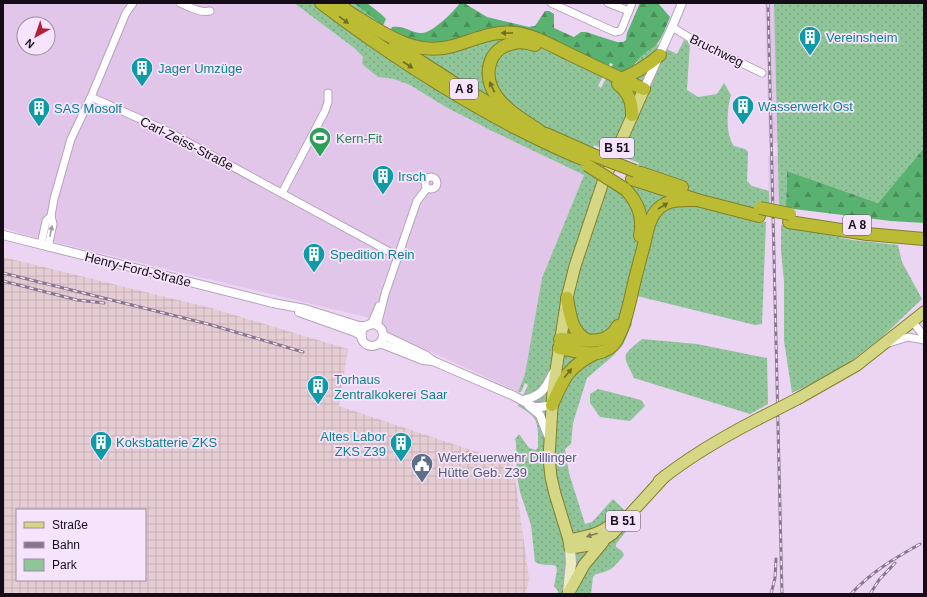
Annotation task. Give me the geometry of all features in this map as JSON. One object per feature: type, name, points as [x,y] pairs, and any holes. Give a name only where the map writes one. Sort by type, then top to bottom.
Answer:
[{"type":"highway","name":"A 8","points":[[322,3],[457,85],[588,160]]},
{"type":"highway","name":"A 8","points":[[337,3],[352,14],[370,31]]},
{"type":"highway","points":[[390,44],[440,49],[491,34],[504,32],[516,33],[541,41],[642,92]]},
{"type":"highway","points":[[541,132],[506,106],[490,86],[488,69],[490,62],[494,56],[507,45],[526,43],[538,45],[620,81],[628,92],[632,115]]},
{"type":"highway","name":"A 8","points":[[390,44],[431,80],[492,115],[572,155],[634,175],[715,197],[760,212]]},
{"type":"highway","points":[[620,81],[647,66],[660,55]]},
{"type":"highway","points":[[560,343],[602,340],[614,333],[618,326],[630,283],[642,229],[639,209],[635,201],[625,189],[588,160]]},
{"type":"highway","name":"A 8","points":[[634,175],[697,200],[867,234],[924,239]]},
{"type":"highway","points":[[560,343],[585,353],[605,351],[611,346],[624,326],[648,229],[654,213],[666,203],[682,200],[697,200]]},
{"type":"highway","name":"A 8","points":[[790,218],[924,231]]},
{"type":"highway","points":[[567,298],[573,325],[582,337],[587,340]]},
{"type":"highway","points":[[552,405],[566,375],[579,363],[597,353]]},
{"type":"main road","name":"B 51","points":[[570,544],[558,507],[551,478],[549,458],[556,366],[567,298],[575,266],[603,182],[642,92]]},
{"type":"main road","name":"B 51","points":[[570,544],[603,531],[665,476],[708,446],[853,368],[912,321],[923,315]]},
{"type":"main road","name":"B 51","points":[[570,544],[595,545],[604,540],[612,534],[665,476]]},
{"type":"main road","points":[[568,594],[584,565],[604,540]]},
{"type":"main road","points":[[568,594],[571,563],[570,544]]},
{"type":"street","points":[[44,246],[46,221],[51,216],[70,139],[91,97],[126,13],[133,3]]},
{"type":"street","points":[[180,3],[198,11],[210,12]]},
{"type":"street","points":[[551,3],[562,6],[615,32],[620,31],[622,28],[632,3]]},
{"type":"street","points":[[608,3],[629,11]]},
{"type":"street","points":[[642,92],[660,55],[682,3]]},
{"type":"street","name":"Bruchweg","points":[[672,27],[703,46],[762,72]]},
{"type":"street","points":[[282,193],[325,111],[328,93]]},
{"type":"street","name":"Carl-Zeiss-Straße","points":[[91,97],[167,131],[399,257]]},
{"type":"street","points":[[372,326],[382,330],[382,339],[375,346],[368,345],[364,342],[362,336],[363,331],[372,326],[386,294],[417,201],[427,188]]},
{"type":"street","name":"Henry-Ford-Straße","points":[[3,236],[274,303],[306,309],[359,326],[372,326]]},
{"type":"street","name":"Henry-Ford-Straße","points":[[274,303],[355,332],[362,336]]},
{"type":"street","points":[[912,321],[924,336]]},
{"type":"street","points":[[885,344],[908,337],[924,340]]},
{"type":"street","points":[[382,339],[425,355],[433,361],[523,400],[534,407],[552,405]]},
{"type":"street","points":[[523,400],[533,398],[542,392],[549,382],[556,366]]},
{"type":"street","points":[[523,400],[540,415],[550,441]]},
{"type":"shaded area","points":[[3,3],[294,3],[354,48],[378,77],[394,79],[410,85],[444,106],[492,131],[584,175],[542,278],[525,374],[518,392],[388,332],[380,322],[370,318],[33,237],[3,228]]},
{"type":"shaded area","points":[[765,3],[774,3],[778,143],[769,143]]},
{"type":"shaded area","points":[[768,156],[778,156],[779,205],[769,205]]},
{"type":"shaded area","points":[[3,257],[211,308],[348,349],[339,406],[513,464],[529,578],[526,594],[3,594]]},
{"type":"green space","points":[[294,3],[354,3],[377,21],[363,41],[382,54],[396,35],[461,39],[482,30],[497,28],[608,67],[598,86],[601,88],[611,68],[634,67],[642,55],[657,44],[677,54],[684,40],[690,43],[687,90],[698,97],[717,94],[724,83],[731,95],[728,128],[731,141],[734,146],[745,149],[748,152],[747,181],[752,186],[769,191],[769,205],[758,221],[766,222],[762,324],[755,325],[637,296],[630,319],[632,324],[623,345],[613,356],[587,378],[573,423],[571,444],[565,449],[569,473],[585,524],[592,522],[613,499],[635,520],[616,544],[616,547],[622,551],[624,555],[612,568],[596,574],[593,577],[591,594],[558,594],[558,591],[554,586],[557,570],[556,566],[535,562],[531,525],[520,492],[517,476],[515,439],[519,434],[529,448],[536,450],[538,447],[536,422],[530,414],[518,406],[528,385],[525,383],[521,392],[518,392],[525,374],[542,278],[584,175],[492,131],[444,106],[410,85],[394,79],[378,77],[362,64],[363,57],[354,48]],"holes":[[[594,145],[639,163],[632,179],[625,189],[588,161]]]},
{"type":"green space","points":[[354,3],[367,3],[381,14],[386,19],[383,26]]},
{"type":"green space","points":[[460,3],[464,3],[487,17],[529,27],[535,26],[545,11],[549,11],[554,14],[554,28],[574,37],[581,32],[586,32],[617,42],[623,42],[626,40],[627,33],[640,3],[658,3],[670,17],[656,45],[644,54],[631,68],[624,71],[611,68],[613,64],[610,63],[608,67],[497,28],[482,30],[461,39],[444,43],[416,42],[390,31],[392,27],[396,27],[425,33],[442,22]]},
{"type":"green space","points":[[774,3],[924,3],[924,148],[878,203],[787,171],[786,208],[779,205]]},
{"type":"green space","points":[[924,148],[924,223],[891,221],[786,208],[787,171],[878,203]]},
{"type":"green space","points":[[781,225],[852,240],[898,245],[902,262],[922,299],[881,338],[838,371],[792,393],[784,341],[784,282],[781,250]]},
{"type":"green space","points":[[642,339],[697,344],[767,358],[768,404],[750,414],[634,378],[627,364],[626,356],[630,349]]},
{"type":"green space","points":[[598,389],[641,400],[645,406],[630,421],[600,417],[590,403],[590,394]]},
{"type":"railway","points":[[768,3],[782,594]]},
{"type":"railway","points":[[3,273],[208,324],[303,352]]},
{"type":"railway","points":[[3,281],[77,300],[104,303]]},
{"type":"railway","points":[[851,594],[875,572],[892,560],[920,544]]},
{"type":"railway","points":[[771,594],[775,578],[776,559]]},
{"type":"railway","points":[[870,594],[879,580],[895,563]]},
{"type":"place","name":"Vereinsheim","points":[[810,56]]},
{"type":"place","name":"Jager Umzüge","points":[[142,88]]},
{"type":"place","name":"Wasserwerk Ost","points":[[743,126]]},
{"type":"place","name":"SAS Mosolf","points":[[39,128]]},
{"type":"place","name":"Kern-Fit","points":[[320,158]]},
{"type":"place","name":"Irsch","points":[[383,196]]},
{"type":"place","name":"Spedition Rein","points":[[314,274]]},
{"type":"place","name":"Torhaus Zentralkokerei Saar","points":[[318,406]]},
{"type":"place","name":"Koksbatterie ZKS","points":[[101,462]]},
{"type":"place","name":"Altes Labor ZKS Z39","points":[[401,462]]},
{"type":"place","name":"Werkfeuerwehr Dillinger Hütte Geb. Z39","points":[[422,484]]}]
